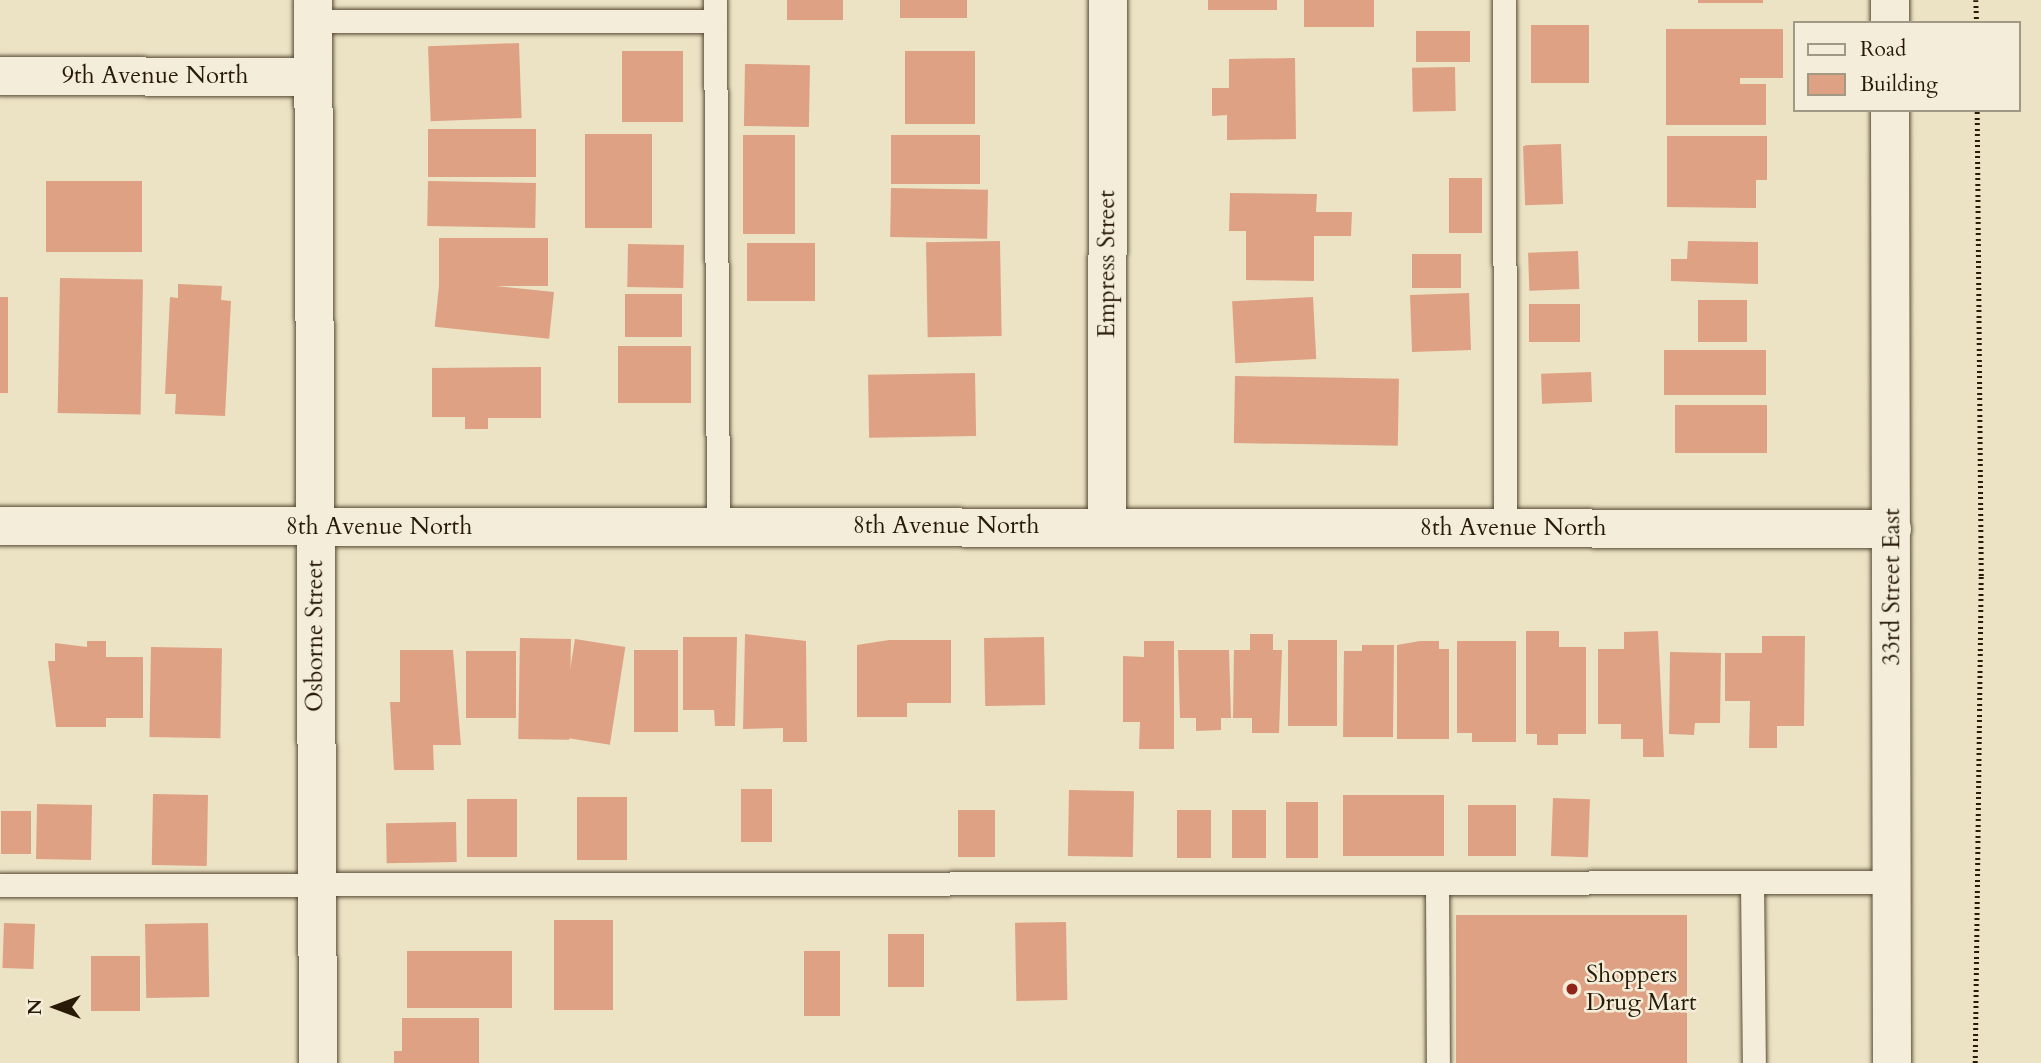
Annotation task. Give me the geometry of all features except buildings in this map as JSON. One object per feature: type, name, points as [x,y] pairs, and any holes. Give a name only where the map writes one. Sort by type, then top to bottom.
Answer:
[{"type":"street","name":"Empress Street","points":[[1107,527],[1108,0]]},
{"type":"street","points":[[1890,0],[1890,21]]},
{"type":"street","name":"Osborne Street","points":[[313,10],[311,77],[318,1063]]},
{"type":"street","name":"9th Avenue North","points":[[0,76],[311,77]]},
{"type":"street","name":"33rd Street East","points":[[1890,112],[1892,1063]]},
{"type":"street","name":"8th Avenue North","points":[[0,526],[315,528],[718,525],[1892,529]]},
{"type":"lane","points":[[1504,0],[1505,528]]},
{"type":"lane","points":[[313,10],[715,10],[718,525]]},
{"type":"lane","points":[[0,885],[317,882],[1892,882]]},
{"type":"lane","points":[[1752,883],[1754,1063]]},
{"type":"lane","points":[[1437,884],[1438,1063]]},
{"type":"path","points":[[1976,0],[1977,21]]},
{"type":"path","points":[[1975,1063],[1981,576],[1977,112]]},
{"type":"place","name":"Shoppers Drug Mart","points":[[1572,989]]}]
